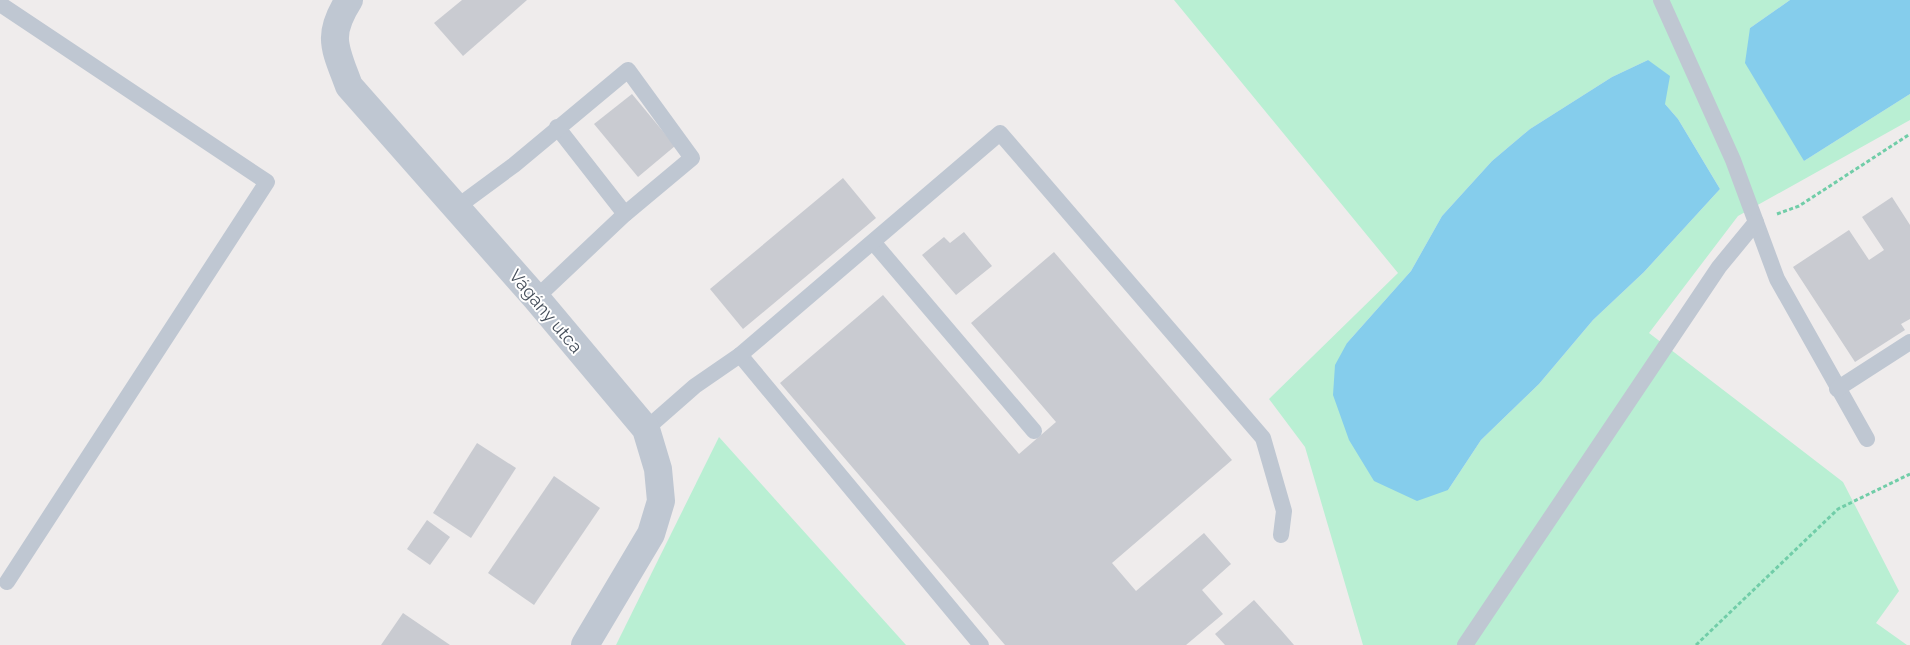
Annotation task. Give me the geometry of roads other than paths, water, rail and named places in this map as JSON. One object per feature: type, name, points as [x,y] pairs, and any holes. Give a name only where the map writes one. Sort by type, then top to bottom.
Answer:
[{"type":"street","name":"Vágány utca","points":[[349,0],[335,26],[335,47],[348,86],[536,298],[646,429],[658,469],[661,501],[650,534],[585,645]]},
{"type":"lane","points":[[1661,0],[1732,160],[1777,279],[1867,439]]},
{"type":"lane","points":[[0,4],[267,182],[6,582]]},
{"type":"lane","points":[[456,208],[514,165],[557,127],[628,70],[692,158],[626,214],[536,298]]},
{"type":"lane","points":[[557,127],[626,214]]},
{"type":"lane","points":[[646,429],[695,386],[740,356],[1000,133],[1263,438],[1284,511],[1281,535]]},
{"type":"lane","points":[[1465,645],[1720,267],[1756,222]]},
{"type":"lane","points":[[873,242],[1034,431]]},
{"type":"lane","points":[[1838,389],[1910,342]]},
{"type":"lane","points":[[740,356],[981,645]]},
{"type":"water","points":[[1790,0],[1910,0],[1910,94],[1804,161],[1745,63],[1750,28]]},
{"type":"water","points":[[1648,60],[1670,76],[1665,104],[1678,119],[1720,189],[1644,272],[1593,320],[1539,384],[1481,440],[1448,490],[1417,501],[1374,481],[1349,440],[1333,395],[1335,365],[1347,343],[1411,271],[1442,216],[1492,161],[1530,129],[1612,77]]}]
